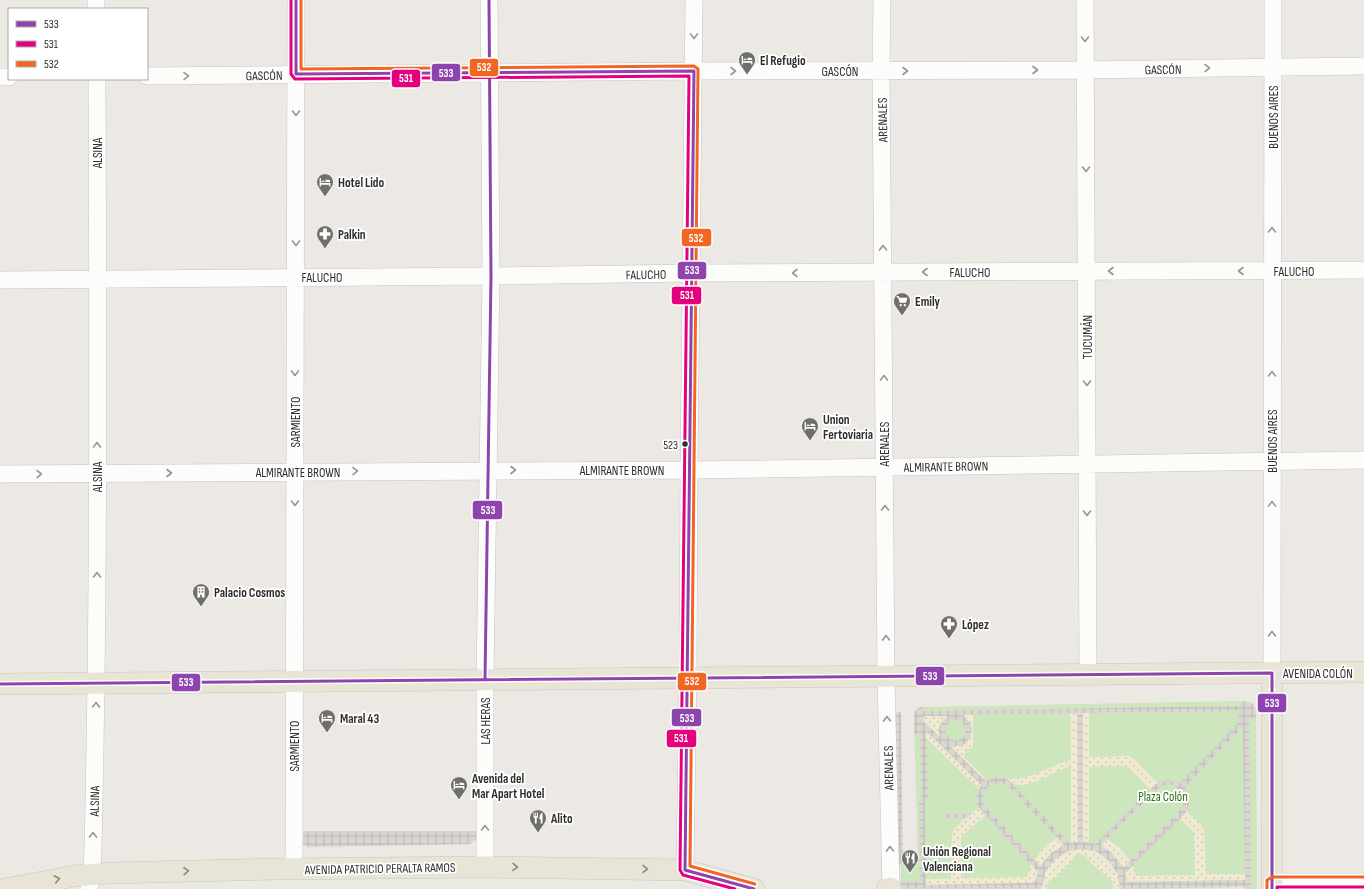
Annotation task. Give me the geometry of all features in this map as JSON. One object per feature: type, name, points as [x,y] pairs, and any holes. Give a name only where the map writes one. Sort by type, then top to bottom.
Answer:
[{"type":"main road","name":"AVENIDA COLÓN","points":[[0,684],[1364,672]]},
{"type":"main road","name":"BUENOS AIRES","points":[[1272,673],[1272,885]]},
{"type":"main road","name":"AVENIDA PATRICIO PERALTA RAMOS","points":[[5,889],[294,869],[485,867],[685,870],[754,889]]},
{"type":"street","name":"SARMIENTO","points":[[294,869],[296,0]]},
{"type":"street","name":"LAS HERAS","points":[[485,867],[491,276],[489,0]]},
{"type":"street","points":[[685,870],[694,0]]},
{"type":"street","name":"ARENALES","points":[[882,0],[881,71],[884,467],[889,888]]},
{"type":"street","name":"TUCUMÁN","points":[[1085,0],[1088,675]]},
{"type":"street","name":"BUENOS AIRES","points":[[1272,673],[1273,0]]},
{"type":"street","name":"GASCÓN","points":[[148,76],[694,71],[1086,70],[1364,66]]},
{"type":"street","name":"ALSINA","points":[[90,882],[97,684],[97,80]]},
{"type":"street","name":"FALUCHO","points":[[0,280],[691,273],[1364,270]]},
{"type":"street","name":"ALMIRANTE BROWN","points":[[0,474],[689,470],[1364,460]]},
{"type":"street","points":[[1272,885],[1364,882]]},
{"type":"green space","name":"Plaza Colón","points":[[1242,701],[1251,703],[1256,711],[1257,889],[901,889],[901,865],[918,864],[914,719],[915,713],[919,708]]},
{"type":"sand","points":[[1077,713],[1078,842],[1071,843],[1071,766],[1029,784],[1016,785],[1005,778],[1032,775],[1071,760],[1070,714]]},
{"type":"sand","points":[[1083,713],[1089,713],[1089,757],[1129,756],[1134,759],[1158,783],[1150,789],[1129,768],[1124,766],[1089,767],[1089,842],[1083,842]]},
{"type":"sand","points":[[961,715],[973,715],[973,747],[967,750],[964,757],[987,780],[986,782],[949,745],[967,742],[971,734],[972,731],[968,720]]},
{"type":"sand","points":[[923,716],[949,716],[939,730],[941,738],[923,721]]},
{"type":"sand","points":[[926,731],[982,786],[979,789],[927,739],[926,740]]},
{"type":"sand","points":[[979,807],[985,816],[961,838],[961,878],[1027,877],[1031,865],[1038,872],[1035,883],[926,885],[926,879],[951,878],[952,833],[957,826]]},
{"type":"sand","points":[[1187,811],[1202,825],[1204,830],[1206,874],[1245,874],[1245,880],[1127,882],[1125,874],[1133,866],[1136,876],[1195,875],[1194,832],[1180,819]]},
{"type":"sand","points":[[1057,838],[1064,845],[1047,857],[1040,866],[1034,860],[1046,846]]},
{"type":"sand","points":[[1107,839],[1120,848],[1130,861],[1123,868],[1113,855],[1100,846]]},
{"type":"sand","points":[[1080,849],[1096,852],[1109,860],[1117,873],[1120,889],[1114,889],[1112,881],[1090,862],[1086,856],[1080,854],[1074,856],[1071,862],[1056,877],[1048,882],[1047,889],[1042,889],[1045,874],[1053,861],[1058,856],[1072,850]]},
{"type":"sand","points":[[1245,887],[1245,889],[1127,888]]},
{"type":"shaded area","points":[[1242,701],[1253,704],[1256,711],[1256,718],[1249,718],[1251,889],[1245,889],[1245,887],[1120,889],[1118,875],[1109,861],[1096,851],[1080,849],[1068,851],[1054,860],[1045,873],[1042,889],[901,889],[901,865],[902,882],[920,881],[919,803],[922,796],[920,732],[914,735],[915,712],[918,708],[923,707],[923,711],[1239,706],[1242,705]],"holes":[[[1238,711],[1239,722],[1180,783],[1168,780],[1157,783],[1095,844],[1083,842],[1083,713]],[[1077,713],[1078,842],[1069,843],[1011,782],[1005,778],[998,777],[986,781],[950,746],[960,746],[965,744],[970,737],[972,729],[970,723],[963,715]],[[924,716],[948,716],[940,725],[940,737],[923,721]],[[954,720],[962,722],[966,728],[964,737],[957,741],[949,739],[945,731],[948,723]],[[1243,726],[1245,880],[1127,882],[1125,873],[1185,814],[1190,802],[1185,787]],[[926,731],[981,785],[977,795],[977,803],[980,809],[1038,872],[1035,883],[926,885],[925,804],[928,797]],[[991,784],[1005,784],[1064,845],[1051,853],[1040,866],[984,805],[982,800],[984,791]],[[1166,785],[1173,785],[1181,791],[1183,796],[1183,806],[1180,811],[1123,868],[1111,852],[1100,845],[1159,788]]]},
{"type":"shaded area","points":[[897,712],[900,712],[901,714],[903,865],[898,863]]},
{"type":"shaded area","points":[[944,814],[972,814],[967,818],[944,818]]},
{"type":"shaded area","points":[[301,831],[477,831],[477,837],[476,840],[470,844],[307,847],[302,844]]},
{"type":"transit line","name":"531","points":[[291,0],[291,74],[295,79],[689,76],[680,870],[683,875],[735,889]]},
{"type":"transit line","name":"533","points":[[296,0],[296,74],[694,71],[685,870],[754,889]]},
{"type":"transit line","name":"532","points":[[301,0],[301,69],[694,66],[698,69],[690,866],[755,884]]},
{"type":"transit line","name":"533","points":[[485,680],[491,276],[489,0]]},
{"type":"transit line","name":"533","points":[[0,684],[1272,673],[1272,889]]},
{"type":"transit line","name":"532","points":[[1267,889],[1267,880],[1272,877],[1364,877]]},
{"type":"transit line","name":"531","points":[[1277,889],[1277,887],[1364,887]]},
{"type":"place","name":"El Refugio","points":[[747,75]]},
{"type":"place","name":"Hotel Lido","points":[[325,197]]},
{"type":"place","name":"Palkin","points":[[325,249]]},
{"type":"place","name":"Emily","points":[[902,316]]},
{"type":"place","name":"Union Fertoviaria","points":[[810,441]]},
{"type":"place","name":"523","points":[[685,444]]},
{"type":"place","name":"Palacio Cosmos","points":[[201,607]]},
{"type":"place","name":"López","points":[[949,639]]},
{"type":"place","name":"Maral 43","points":[[327,733]]},
{"type":"place","name":"Avenida del Mar Apart Hotel","points":[[459,800]]},
{"type":"place","name":"Alito","points":[[538,833]]},
{"type":"place","name":"Unión Regional Valenciana","points":[[910,873]]}]
